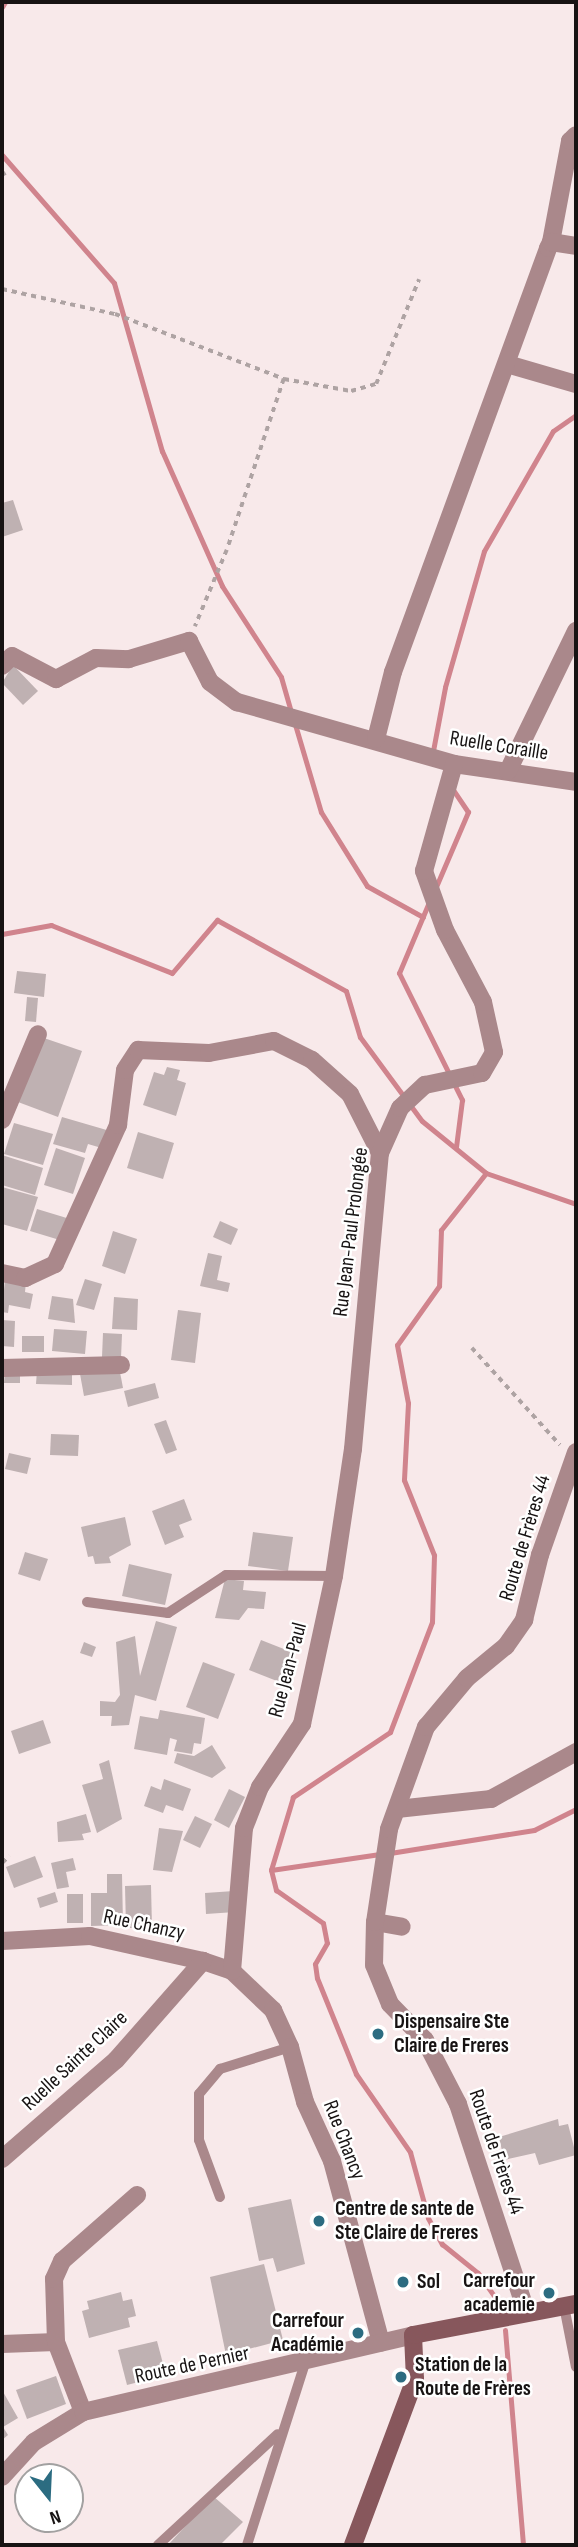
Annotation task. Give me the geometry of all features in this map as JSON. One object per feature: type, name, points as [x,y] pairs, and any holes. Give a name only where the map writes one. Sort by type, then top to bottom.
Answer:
[{"type":"main road","points":[[353,2545],[415,2378],[413,2335],[526,2311],[570,2305]]},
{"type":"street","points":[[376,739],[393,671],[551,242],[569,141],[576,135]]},
{"type":"street","points":[[551,242],[576,246]]},
{"type":"street","points":[[507,364],[576,384]]},
{"type":"street","points":[[508,771],[576,631]]},
{"type":"street","points":[[2,666],[12,656],[56,679],[96,658],[129,659],[189,641]]},
{"type":"street","name":"Ruelle Coraille","points":[[189,641],[210,682],[237,702],[376,739],[454,764],[576,782]]},
{"type":"street","name":"Rue Jean-Paul Prolongée","points":[[334,1576],[353,1449],[380,1153],[400,1108],[425,1084],[482,1073],[494,1052],[483,1002],[445,930],[424,871],[454,764]]},
{"type":"street","points":[[2,1120],[38,1034]]},
{"type":"street","points":[[2,1273],[25,1278],[55,1264],[118,1125],[125,1070],[138,1049],[209,1053],[274,1041],[312,1060],[350,1094],[380,1153]]},
{"type":"street","points":[[2,1368],[121,1365]]},
{"type":"street","name":"Route de Frères 44","points":[[526,2311],[458,2104],[425,2040],[390,2004],[374,1965],[375,1923],[389,1829],[426,1727],[467,1678],[506,1646],[524,1620],[540,1555],[575,1456]]},
{"type":"street","name":"Rue Jean-Paul","points":[[232,1971],[244,1828],[260,1787],[302,1724],[334,1576]]},
{"type":"street","points":[[397,1809],[491,1799],[576,1752]]},
{"type":"street","points":[[375,1923],[402,1927]]},
{"type":"street","name":"Rue Chanzy","points":[[2,1941],[90,1936],[203,1961],[232,1971]]},
{"type":"street","name":"Ruelle Sainte Claire","points":[[2,2159],[116,2060],[203,1961]]},
{"type":"street","name":"Rue Chancy","points":[[232,1971],[273,2010],[290,2047],[305,2102],[332,2161],[382,2343]]},
{"type":"street","points":[[83,2412],[56,2342],[51,2296],[62,2261],[137,2195]]},
{"type":"street","name":"Route de Pernier","points":[[2,2477],[34,2441],[83,2412],[305,2363],[413,2335]]},
{"type":"street","points":[[3,2345],[56,2342]]},
{"type":"lane","points":[[87,1602],[168,1613],[226,1574],[334,1576]]},
{"type":"lane","points":[[220,2197],[199,2140],[199,2094],[220,2070],[290,2047]]},
{"type":"lane","points":[[570,2305],[576,2367]]},
{"type":"lane","points":[[247,2545],[280,2432],[305,2363]]},
{"type":"lane","points":[[158,2545],[280,2432]]},
{"type":"path","points":[[2,289],[115,314],[284,379],[351,391],[376,384],[419,279]]},
{"type":"path","points":[[189,641],[227,550],[284,379]]},
{"type":"path","points":[[472,1348],[575,1456]]},
{"type":"path","points":[[2,1863],[9,1856]]},
{"type":"building","points":[[13,500],[23,530],[2,537],[2,503]]},
{"type":"building","points":[[13,665],[38,691],[23,705],[2,683]]},
{"type":"building","points":[[17,971],[46,974],[44,997],[14,993]]},
{"type":"building","points":[[27,997],[38,998],[36,1022],[25,1021]]},
{"type":"building","points":[[41,1037],[82,1051],[58,1117],[18,1102]]},
{"type":"building","points":[[167,1067],[180,1070],[177,1080],[186,1083],[176,1116],[143,1105],[154,1072],[164,1075]]},
{"type":"building","points":[[62,1117],[110,1131],[105,1149],[88,1144],[85,1153],[53,1144]]},
{"type":"building","points":[[14,1123],[53,1134],[43,1165],[4,1154]]},
{"type":"building","points":[[138,1132],[174,1143],[163,1179],[127,1168]]},
{"type":"building","points":[[56,1148],[85,1158],[73,1194],[44,1185]]},
{"type":"building","points":[[2,1155],[43,1168],[35,1195],[2,1185]]},
{"type":"building","points":[[2,1187],[38,1197],[27,1231],[2,1224]]},
{"type":"building","points":[[37,1209],[70,1219],[63,1241],[30,1231]]},
{"type":"building","points":[[220,1221],[238,1229],[231,1245],[213,1237]]},
{"type":"building","points":[[113,1231],[137,1239],[125,1274],[102,1266]]},
{"type":"building","points":[[208,1253],[222,1256],[217,1280],[230,1283],[228,1292],[200,1286]]},
{"type":"building","points":[[5,1279],[26,1282],[25,1292],[33,1294],[30,1309],[9,1305],[8,1313],[2,1312]]},
{"type":"building","points":[[85,1279],[102,1284],[94,1310],[76,1305]]},
{"type":"building","points":[[52,1296],[73,1299],[75,1323],[48,1319]]},
{"type":"building","points":[[114,1297],[138,1299],[137,1330],[112,1329]]},
{"type":"building","points":[[178,1310],[201,1313],[195,1363],[171,1360]]},
{"type":"building","points":[[2,1320],[15,1321],[14,1347],[2,1346]]},
{"type":"building","points":[[54,1329],[87,1331],[85,1354],[52,1351]]},
{"type":"building","points":[[103,1333],[122,1334],[121,1358],[102,1357]]},
{"type":"building","points":[[22,1336],[44,1336],[44,1352],[22,1352]]},
{"type":"building","points":[[119,1367],[123,1388],[84,1396],[80,1374]]},
{"type":"building","points":[[5,1370],[20,1370],[20,1383],[4,1383]]},
{"type":"building","points":[[37,1370],[72,1370],[72,1385],[36,1384]]},
{"type":"building","points":[[155,1383],[159,1398],[128,1407],[124,1391]]},
{"type":"building","points":[[166,1420],[177,1450],[166,1454],[154,1424]]},
{"type":"building","points":[[51,1434],[79,1435],[78,1456],[50,1455]]},
{"type":"building","points":[[9,1453],[31,1458],[27,1474],[5,1469]]},
{"type":"building","points":[[184,1499],[192,1520],[179,1525],[184,1537],[165,1545],[152,1511]]},
{"type":"building","points":[[125,1517],[131,1545],[109,1557],[111,1563],[95,1564],[93,1556],[88,1557],[81,1527]]},
{"type":"building","points":[[253,1532],[293,1537],[288,1571],[248,1566]]},
{"type":"building","points":[[25,1552],[48,1559],[40,1581],[18,1574]]},
{"type":"building","points":[[129,1564],[172,1574],[165,1605],[122,1596]]},
{"type":"building","points":[[225,1579],[244,1581],[243,1590],[266,1592],[264,1609],[248,1608],[239,1620],[215,1618]]},
{"type":"building","points":[[156,1621],[177,1627],[156,1701],[135,1695],[129,1725],[111,1726],[112,1716],[100,1716],[100,1701],[115,1702],[120,1695],[116,1642],[135,1636],[140,1676]]},
{"type":"building","points":[[261,1640],[294,1653],[282,1683],[249,1670]]},
{"type":"building","points":[[84,1642],[96,1647],[92,1657],[80,1653]]},
{"type":"building","points":[[203,1662],[235,1674],[218,1719],[186,1707]]},
{"type":"building","points":[[160,1710],[205,1718],[201,1744],[194,1743],[192,1754],[174,1751],[177,1740],[170,1738],[167,1755],[134,1749],[140,1716],[158,1719]]},
{"type":"building","points":[[43,1720],[51,1743],[19,1754],[11,1731]]},
{"type":"building","points":[[212,1745],[226,1768],[212,1778],[174,1763],[177,1753],[194,1756]]},
{"type":"building","points":[[109,1760],[122,1819],[97,1833],[82,1785],[103,1779],[99,1764]]},
{"type":"building","points":[[164,1779],[191,1789],[183,1811],[166,1805],[163,1813],[144,1806],[151,1786],[161,1790]]},
{"type":"building","points":[[229,1789],[245,1797],[229,1828],[214,1820]]},
{"type":"building","points":[[86,1814],[91,1832],[82,1834],[84,1840],[58,1842],[57,1822]]},
{"type":"building","points":[[195,1816],[212,1824],[200,1848],[183,1840]]},
{"type":"building","points":[[159,1828],[183,1831],[172,1872],[153,1870]]},
{"type":"building","points":[[35,1856],[43,1877],[14,1888],[6,1867]]},
{"type":"building","points":[[73,1858],[76,1870],[66,1872],[69,1887],[57,1889],[51,1863]]},
{"type":"building","points":[[107,1874],[122,1874],[123,1925],[91,1926],[91,1893],[107,1893]]},
{"type":"building","points":[[151,1885],[152,1928],[126,1928],[125,1886]]},
{"type":"building","points":[[234,1891],[235,1912],[206,1914],[205,1893]]},
{"type":"building","points":[[55,1892],[58,1902],[40,1908],[37,1898]]},
{"type":"building","points":[[67,1894],[83,1894],[83,1923],[67,1923]]},
{"type":"building","points":[[558,2119],[559,2126],[568,2124],[576,2155],[539,2165],[535,2153],[504,2160],[499,2137]]},
{"type":"building","points":[[291,2199],[305,2264],[277,2272],[273,2258],[259,2261],[248,2208]]},
{"type":"building","points":[[264,2264],[283,2340],[226,2355],[210,2277]]},
{"type":"building","points":[[121,2292],[123,2301],[132,2299],[136,2316],[128,2318],[130,2327],[89,2338],[82,2311],[89,2309],[87,2301]]},
{"type":"building","points":[[157,2341],[166,2375],[127,2385],[118,2350]]},
{"type":"building","points":[[56,2376],[66,2404],[27,2419],[16,2390]]},
{"type":"building","points":[[2,2390],[18,2418],[3,2427],[8,2435],[2,2440]]},
{"type":"building","points":[[213,2496],[243,2522],[220,2545],[168,2545]]},
{"type":"waterway","points":[[2,7],[5,2]]},
{"type":"waterway","points":[[2,155],[114,283],[162,451],[222,586],[281,677],[291,712]]},
{"type":"waterway","points":[[432,756],[445,687],[484,551],[553,431],[576,415]]},
{"type":"waterway","points":[[294,721],[321,812],[367,886],[423,917]]},
{"type":"waterway","points":[[435,889],[468,812],[452,788]]},
{"type":"waterway","points":[[429,902],[399,973],[462,1100],[456,1147]]},
{"type":"waterway","points":[[2,934],[51,925],[172,973],[217,920],[346,991],[360,1037],[422,1121],[486,1173],[576,1204]]},
{"type":"waterway","points":[[486,1173],[441,1230],[439,1286],[397,1345],[408,1403],[404,1480],[434,1555],[432,1622],[390,1732],[293,1797],[271,1870],[276,1890],[323,1923],[327,1943],[315,1964],[317,1978],[356,2074],[410,2152],[428,2218],[442,2244],[478,2273],[498,2302]]},
{"type":"waterway","points":[[390,1853],[534,1830],[576,1809]]},
{"type":"waterway","points":[[271,1870],[380,1854]]},
{"type":"waterway","points":[[505,2330],[523,2545]]},
{"type":"place","name":"Dispensaire Ste Claire de Freres","points":[[378,2034]]},
{"type":"place","name":"Centre de sante de Ste Claire de Freres","points":[[319,2221]]},
{"type":"place","name":"Sol","points":[[403,2282]]},
{"type":"place","name":"Carrefour academie","points":[[549,2293]]},
{"type":"place","name":"Carrefour Académie","points":[[358,2333]]},
{"type":"place","name":"Station de la Route de Frères","points":[[401,2377]]}]
